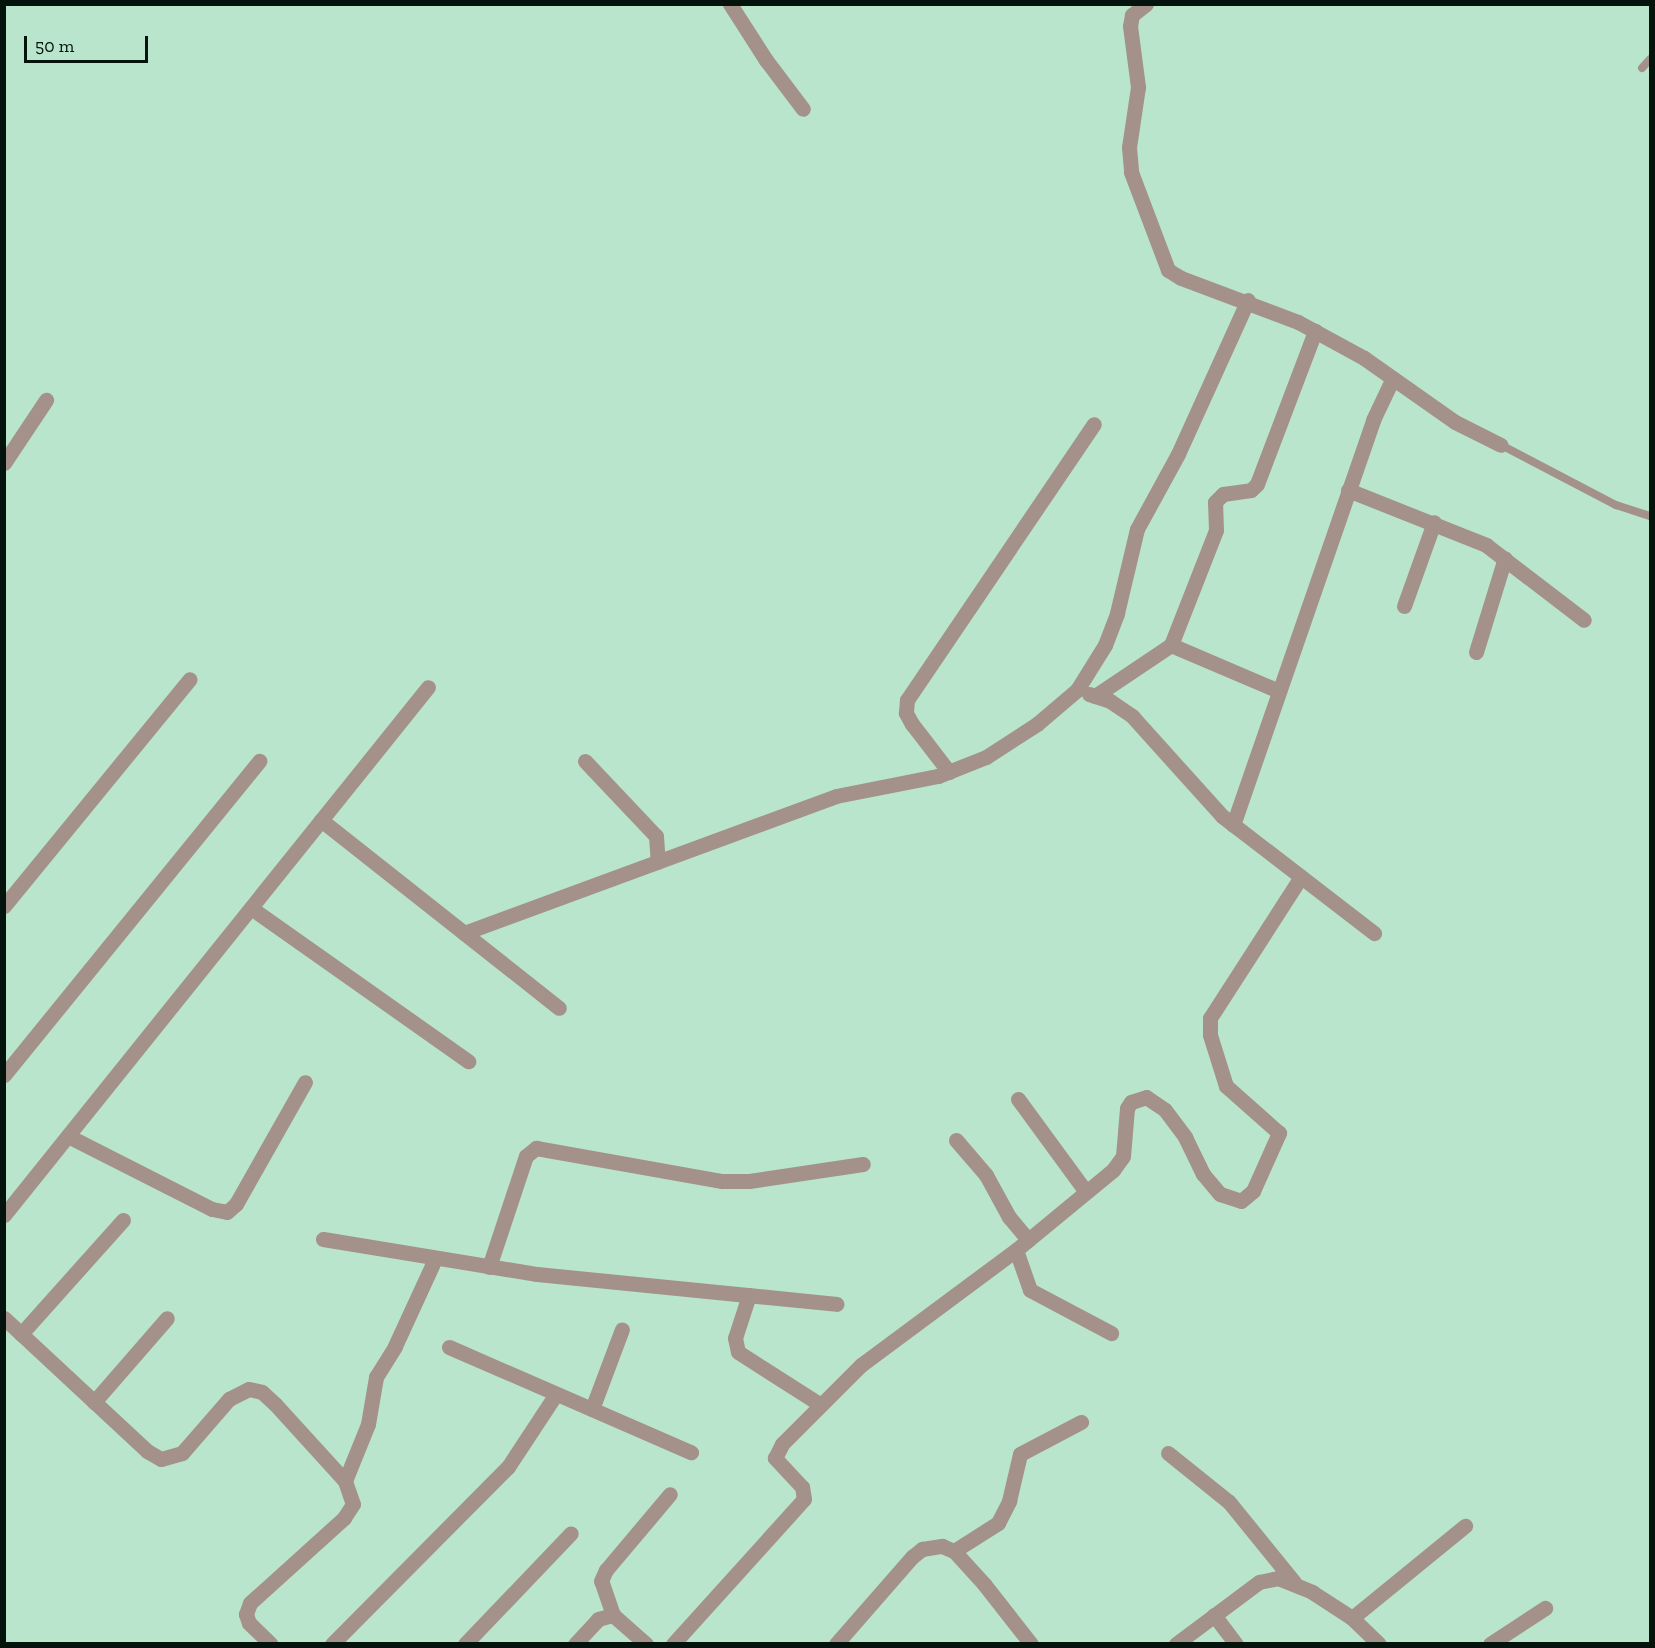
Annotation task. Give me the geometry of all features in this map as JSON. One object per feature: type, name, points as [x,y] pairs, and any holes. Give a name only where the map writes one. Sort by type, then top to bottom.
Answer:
[{"type":"street","points":[[730,4],[766,60],[803,108]]},
{"type":"street","points":[[1146,4],[1132,15],[1130,26],[1138,87],[1129,147],[1131,172],[1160,258],[1174,275],[1248,300],[1315,331],[1364,358],[1392,380],[1455,422],[1501,445]]},
{"type":"street","points":[[464,933],[836,796],[949,772],[986,757],[1037,724],[1077,690],[1112,631],[1137,530],[1178,454],[1248,300]]},
{"type":"street","points":[[1095,696],[1171,645],[1217,526],[1215,502],[1223,494],[1251,490],[1257,484],[1315,331]]},
{"type":"street","points":[[1233,825],[1348,490],[1392,380]]},
{"type":"street","points":[[4,463],[46,400]]},
{"type":"street","points":[[949,772],[912,724],[906,713],[907,700],[1094,424]]},
{"type":"street","points":[[1348,490],[1434,522],[1486,545],[1584,620]]},
{"type":"street","points":[[1404,606],[1434,522]]},
{"type":"street","points":[[1476,652],[1505,558]]},
{"type":"street","points":[[1171,645],[1279,691]]},
{"type":"street","points":[[4,906],[190,679]]},
{"type":"street","points":[[4,1215],[428,687]]},
{"type":"street","points":[[1077,690],[1095,696],[1132,716],[1233,825],[1374,933]]},
{"type":"street","points":[[4,1075],[259,761]]},
{"type":"street","points":[[585,762],[656,836],[658,862]]},
{"type":"street","points":[[321,820],[560,1008]]},
{"type":"street","points":[[673,1644],[804,1499],[802,1487],[775,1458],[782,1444],[861,1365],[1022,1245],[1119,1163],[1125,1140],[1127,1108],[1137,1098],[1146,1097],[1165,1110],[1185,1137],[1203,1174],[1220,1194],[1241,1201],[1253,1191],[1279,1133],[1226,1086],[1210,1035],[1210,1018],[1301,877]]},
{"type":"street","points":[[251,908],[468,1061]]},
{"type":"street","points":[[68,1136],[212,1209],[227,1212],[236,1204],[305,1082]]},
{"type":"street","points":[[1018,1099],[1086,1192]]},
{"type":"street","points":[[957,1140],[986,1175],[1009,1217],[1022,1245],[1030,1290],[1111,1333]]},
{"type":"street","points":[[489,1267],[526,1155],[536,1148],[722,1182],[749,1181],[863,1164]]},
{"type":"street","points":[[21,1334],[123,1221]]},
{"type":"street","points":[[323,1239],[489,1267],[837,1304]]},
{"type":"street","points":[[345,1481],[368,1424],[376,1377],[395,1346],[435,1259]]},
{"type":"street","points":[[749,1295],[735,1338],[738,1352],[821,1405]]},
{"type":"street","points":[[4,1318],[94,1402],[161,1459],[182,1453],[239,1391],[262,1392],[345,1481],[353,1504],[344,1518],[250,1603],[246,1614],[249,1623],[267,1642]]},
{"type":"street","points":[[94,1402],[167,1318]]},
{"type":"street","points":[[592,1409],[622,1329]]},
{"type":"street","points":[[449,1347],[691,1452]]},
{"type":"street","points":[[332,1644],[508,1467],[556,1394]]},
{"type":"street","points":[[954,1551],[998,1523],[1009,1501],[1020,1454],[1081,1422]]},
{"type":"street","points":[[1168,1453],[1229,1502],[1294,1582]]},
{"type":"street","points":[[646,1644],[613,1615],[601,1581],[670,1494]]},
{"type":"street","points":[[1352,1618],[1464,1526]]},
{"type":"street","points":[[465,1644],[572,1533]]},
{"type":"street","points":[[836,1644],[912,1557],[933,1547],[954,1551],[1031,1644]]},
{"type":"street","points":[[1176,1644],[1259,1582],[1278,1578],[1294,1582],[1352,1618],[1378,1644]]},
{"type":"street","points":[[1490,1644],[1545,1608]]},
{"type":"street","points":[[575,1644],[598,1619],[613,1615]]},
{"type":"street","points":[[1214,1615],[1236,1644]]},
{"type":"lane","points":[[1642,68],[1650,60]]},
{"type":"lane","points":[[1501,445],[1616,505],[1650,516]]}]
